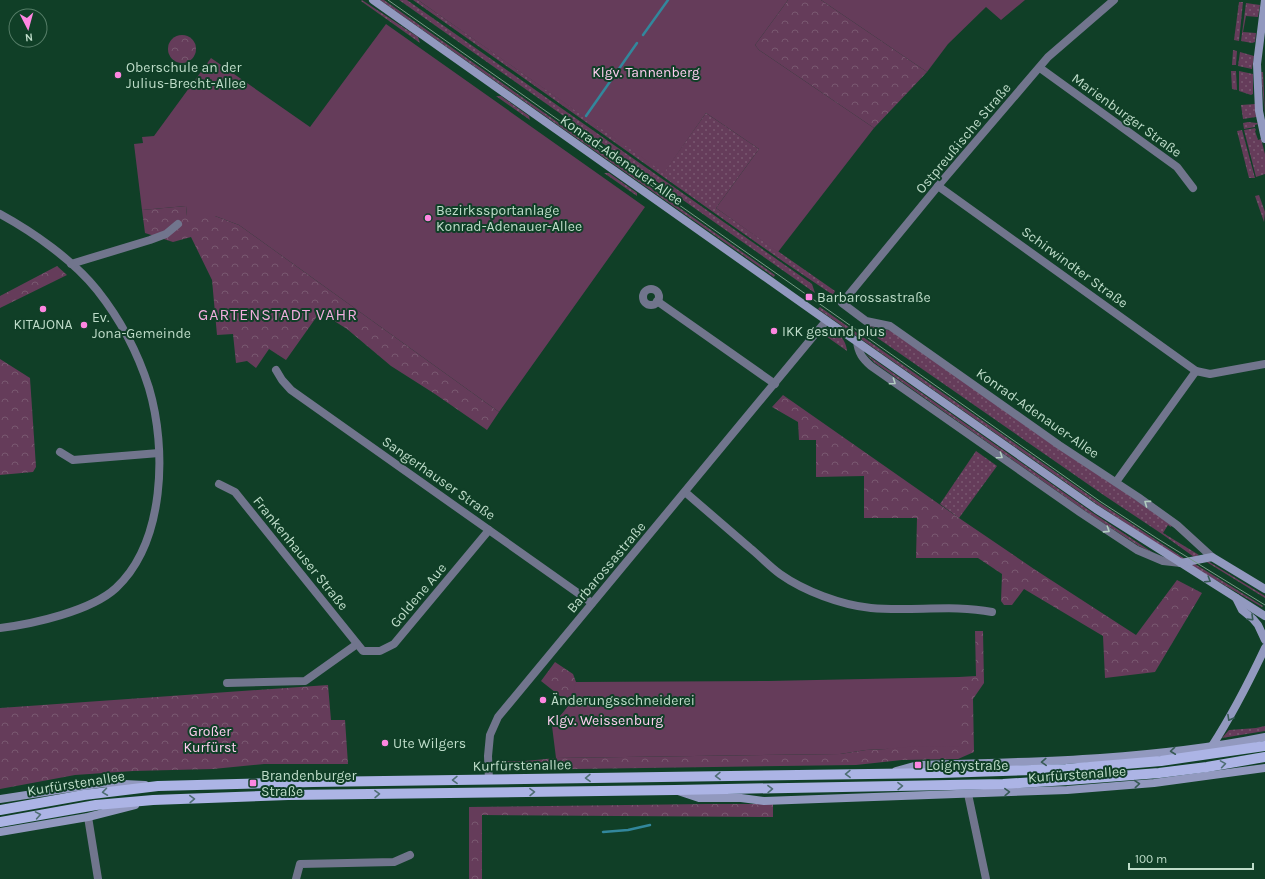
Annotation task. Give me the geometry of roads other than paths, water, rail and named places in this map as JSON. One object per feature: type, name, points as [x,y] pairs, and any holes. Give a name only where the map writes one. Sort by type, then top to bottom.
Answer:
[{"type":"main road","name":"Konrad-Adenauer-Allee","points":[[373,0],[826,321],[1096,509],[1265,616]]},
{"type":"main road","points":[[1265,0],[1257,64],[1257,79],[1260,111],[1265,139]]},
{"type":"main road","name":"Konrad-Adenauer-Allee","points":[[1181,563],[1212,557],[1265,589]]},
{"type":"main road","points":[[1236,597],[1242,610],[1253,619],[1265,640]]},
{"type":"main road","points":[[1212,746],[1229,720],[1265,648]]},
{"type":"main road","name":"Kurfürstenallee","points":[[887,774],[918,765],[1067,761],[1212,746],[1265,737]]},
{"type":"main road","name":"Kurfürstenallee","points":[[0,810],[92,794],[158,786],[313,782],[887,774],[1066,769],[1169,760],[1265,746]]},
{"type":"main road","name":"Kurfürstenallee","points":[[0,822],[96,805],[154,800],[288,795],[1004,784],[1171,771],[1265,757]]},
{"type":"main road","name":"Kurfürstenallee","points":[[675,790],[699,798],[741,798],[764,801],[968,794],[1067,790],[1146,784],[1265,768]]},
{"type":"main road","name":"Kurfürstenallee","points":[[0,799],[104,782],[158,786]]},
{"type":"main road","name":"Kurfürstenallee","points":[[0,832],[88,817],[154,800]]},
{"type":"street","name":"Ostpreußische Straße","points":[[842,303],[938,186],[1058,47],[1114,0]]},
{"type":"street","name":"Marienburger Straße","points":[[1040,68],[1177,167],[1193,188]]},
{"type":"street","name":"Schirwindter Straße","points":[[938,186],[1196,371]]},
{"type":"street","points":[[0,214],[40,239],[71,264],[97,290],[133,348],[149,389],[154,412],[159,453],[159,484],[156,507],[148,539],[140,557],[116,588],[89,605],[60,615],[21,625],[0,628]]},
{"type":"street","points":[[71,264],[150,240],[166,234],[178,224]]},
{"type":"street","points":[[657,301],[775,384]]},
{"type":"street","name":"Konrad-Adenauer-Allee","points":[[842,303],[866,321],[890,326],[1059,445],[1138,497],[1177,525],[1212,557]]},
{"type":"street","name":"Barbarossastraße","points":[[489,780],[488,756],[490,735],[498,717],[826,321]]},
{"type":"street","name":"Konrad-Adenauer-Allee","points":[[856,341],[857,350],[862,358],[871,366],[1081,513],[1137,550],[1163,561],[1181,563]]},
{"type":"street","points":[[1116,482],[1196,371],[1210,374],[1265,364]]},
{"type":"street","name":"Sangerhauser Straße","points":[[276,370],[291,390],[592,604]]},
{"type":"street","points":[[60,452],[73,460],[159,453]]},
{"type":"street","name":"Frankenhauser Straße","points":[[219,484],[235,492],[357,644]]},
{"type":"street","points":[[685,492],[780,574],[801,586],[831,598],[870,608],[978,609],[992,612]]},
{"type":"street","name":"Goldene Aue","points":[[357,644],[363,651],[380,651],[394,644],[489,530]]},
{"type":"street","points":[[227,683],[305,682],[357,644]]},
{"type":"street","points":[[968,794],[986,879]]},
{"type":"street","points":[[88,817],[98,879]]},
{"type":"street","points":[[296,879],[300,864],[394,862],[410,855]]},
{"type":"waterway","points":[[643,35],[668,0]]},
{"type":"waterway","points":[[586,116],[637,43]]},
{"type":"waterway","points":[[603,832],[628,830],[650,825]]},
{"type":"tram line","points":[[388,0],[1101,502],[1265,605]]},
{"type":"place","name":"Oberschule an der Julius-Brecht-Allee","points":[[118,75]]},
{"type":"place","name":"Bezirkssportanlage Konrad-Adenauer-Allee","points":[[428,218]]},
{"type":"place","name":"Barbarossastraße","points":[[809,297]]},
{"type":"place","name":"KITAJONA","points":[[43,309]]},
{"type":"place","name":"Ev. Jona-Gemeinde","points":[[84,325]]},
{"type":"place","name":"IKK gesund plus","points":[[774,331]]},
{"type":"place","name":"Änderungsschneiderei","points":[[543,700]]},
{"type":"place","name":"Ute Wilgers","points":[[385,743]]},
{"type":"place","name":"Loignystraße","points":[[918,765]]},
{"type":"place","name":"Brandenburger Straße","points":[[253,783]]},
{"type":"district","name":"GARTENSTADT VAHR","points":[[278,314]]},
{"type":"park label","name":"Klgv. Tannenberg","points":[[646,72]]},
{"type":"park label","name":"Klgv. Weissenburg","points":[[605,720]]},
{"type":"park label","name":"Großer Kurfürst","points":[[210,740]]}]
